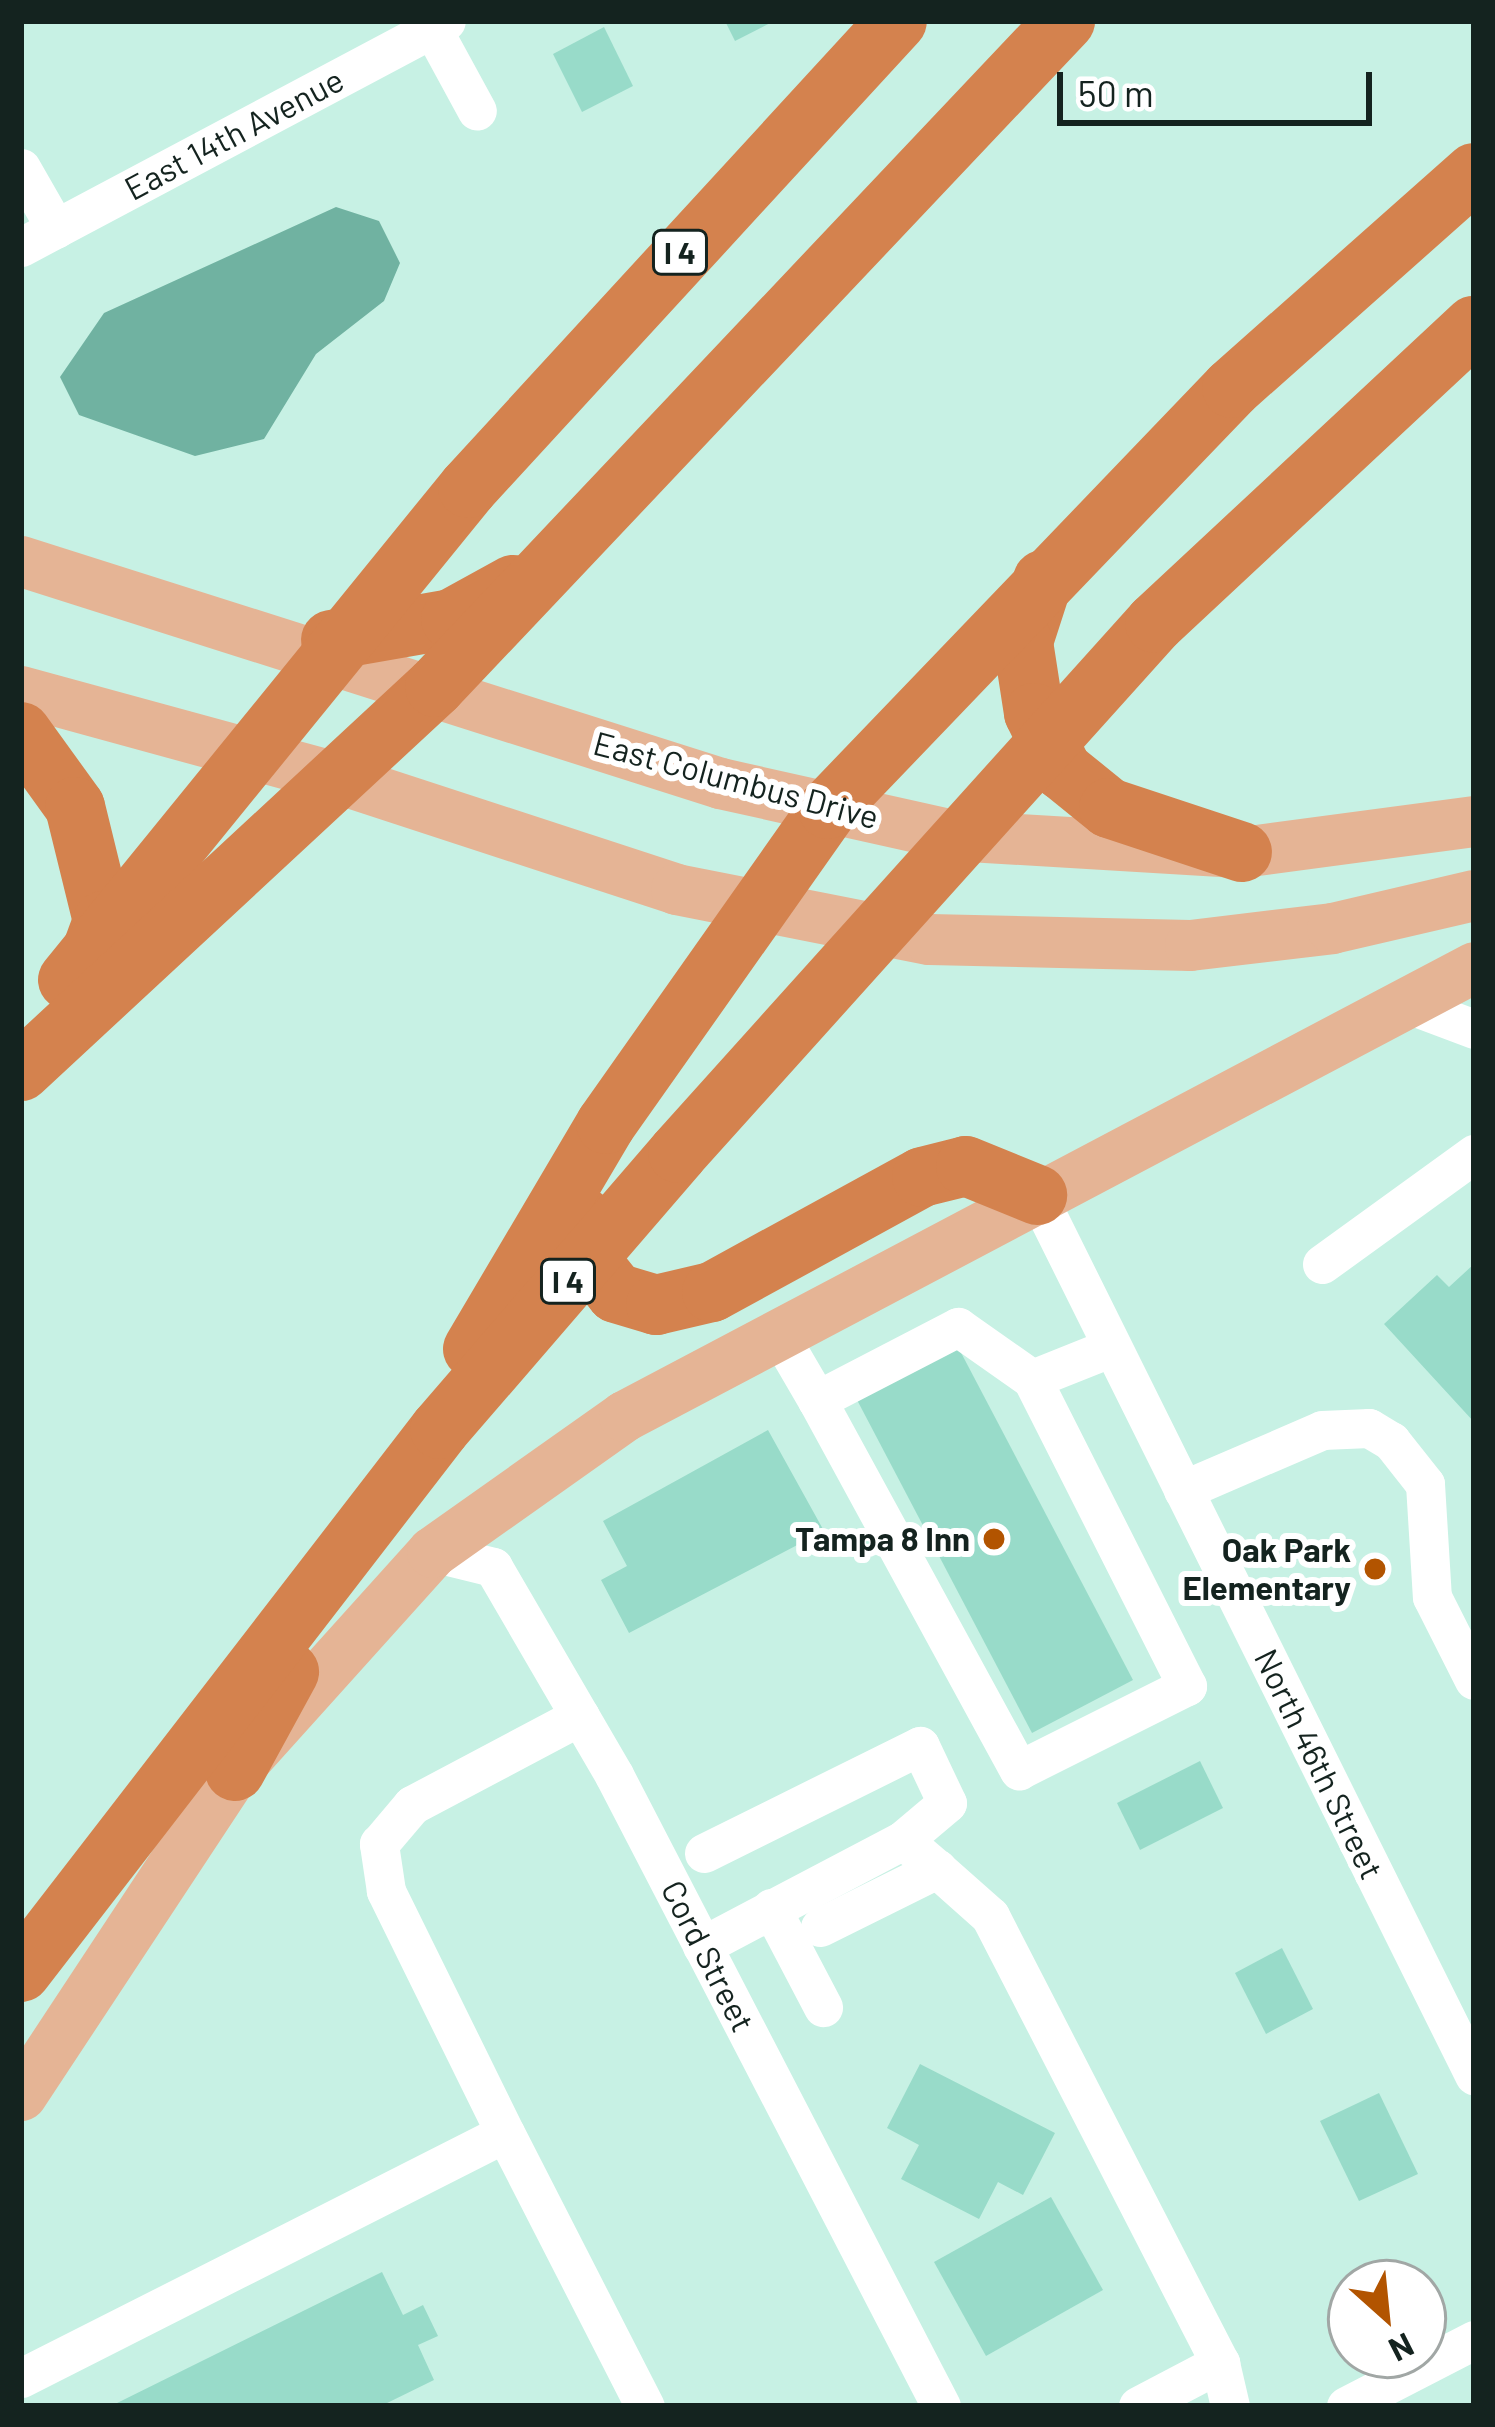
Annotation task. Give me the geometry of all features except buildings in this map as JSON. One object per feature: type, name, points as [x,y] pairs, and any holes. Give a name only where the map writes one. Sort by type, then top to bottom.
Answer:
[{"type":"highway","name":"I 4","points":[[42,1035],[468,488],[897,21]]},
{"type":"highway","points":[[42,1035],[435,687],[1065,21]]},
{"type":"highway","points":[[235,1771],[605,1124],[828,809],[1044,575],[1232,388],[1474,173]]},
{"type":"highway","name":"I 4","points":[[21,1972],[440,1429],[1155,623],[1474,326]]},
{"type":"highway","points":[[299,646],[451,619],[560,560]]},
{"type":"highway","points":[[1044,575],[1023,641],[1034,713],[1062,770],[1108,808],[1243,852]]},
{"type":"highway","points":[[21,732],[75,807],[103,921],[21,1070]]},
{"type":"highway","points":[[605,1124],[583,1191],[584,1253],[616,1293],[656,1305],[712,1292],[922,1178],[967,1166],[1037,1195]]},
{"type":"main road","name":"East Columbus Drive","points":[[21,561],[828,809],[1085,849],[1243,852],[1474,821]]},
{"type":"main road","points":[[21,691],[332,776],[758,907],[929,939],[1095,947],[1332,928],[1474,895]]},
{"type":"main road","points":[[21,2095],[235,1771],[433,1552],[624,1417],[1474,967]]},
{"type":"street","points":[[436,24],[477,112]]},
{"type":"street","name":"East 14th Avenue","points":[[38,238],[436,24]]},
{"type":"street","points":[[21,168],[38,238]]},
{"type":"street","points":[[1405,1003],[1474,1029]]},
{"type":"street","points":[[1322,1264],[1474,1154]]},
{"type":"street","name":"North 46th Street","points":[[1037,1195],[1474,2075]]},
{"type":"street","points":[[778,1334],[1019,1770],[1187,1686],[1032,1378],[958,1327],[818,1400]]},
{"type":"street","points":[[1032,1378],[1112,1346]]},
{"type":"street","points":[[1184,1490],[1322,1430],[1369,1428],[1391,1441],[1424,1484],[1432,1597],[1474,1680]]},
{"type":"street","name":"Cord Street","points":[[433,1552],[493,1567],[580,1716],[941,2406]]},
{"type":"street","points":[[580,1716],[412,1805],[380,1844],[386,1891],[645,2406]]},
{"type":"street","points":[[702,1946],[903,1840],[947,1803],[920,1746],[704,1852]]},
{"type":"street","points":[[903,1840],[991,1916],[1220,2363],[1230,2406]]},
{"type":"street","points":[[820,1927],[938,1869]]},
{"type":"street","points":[[771,1908],[823,2007]]},
{"type":"street","points":[[21,2378],[505,2133]]},
{"type":"street","points":[[1346,2406],[1474,2340]]},
{"type":"street","points":[[1138,2406],[1220,2363]]},
{"type":"shaded area","points":[[336,207],[379,221],[400,263],[384,301],[316,354],[264,439],[195,456],[79,415],[60,377],[104,313]]},
{"type":"place","name":"Tampa 8 Inn","points":[[994,1539]]},
{"type":"place","name":"Oak Park Elementary","points":[[1375,1569]]}]
